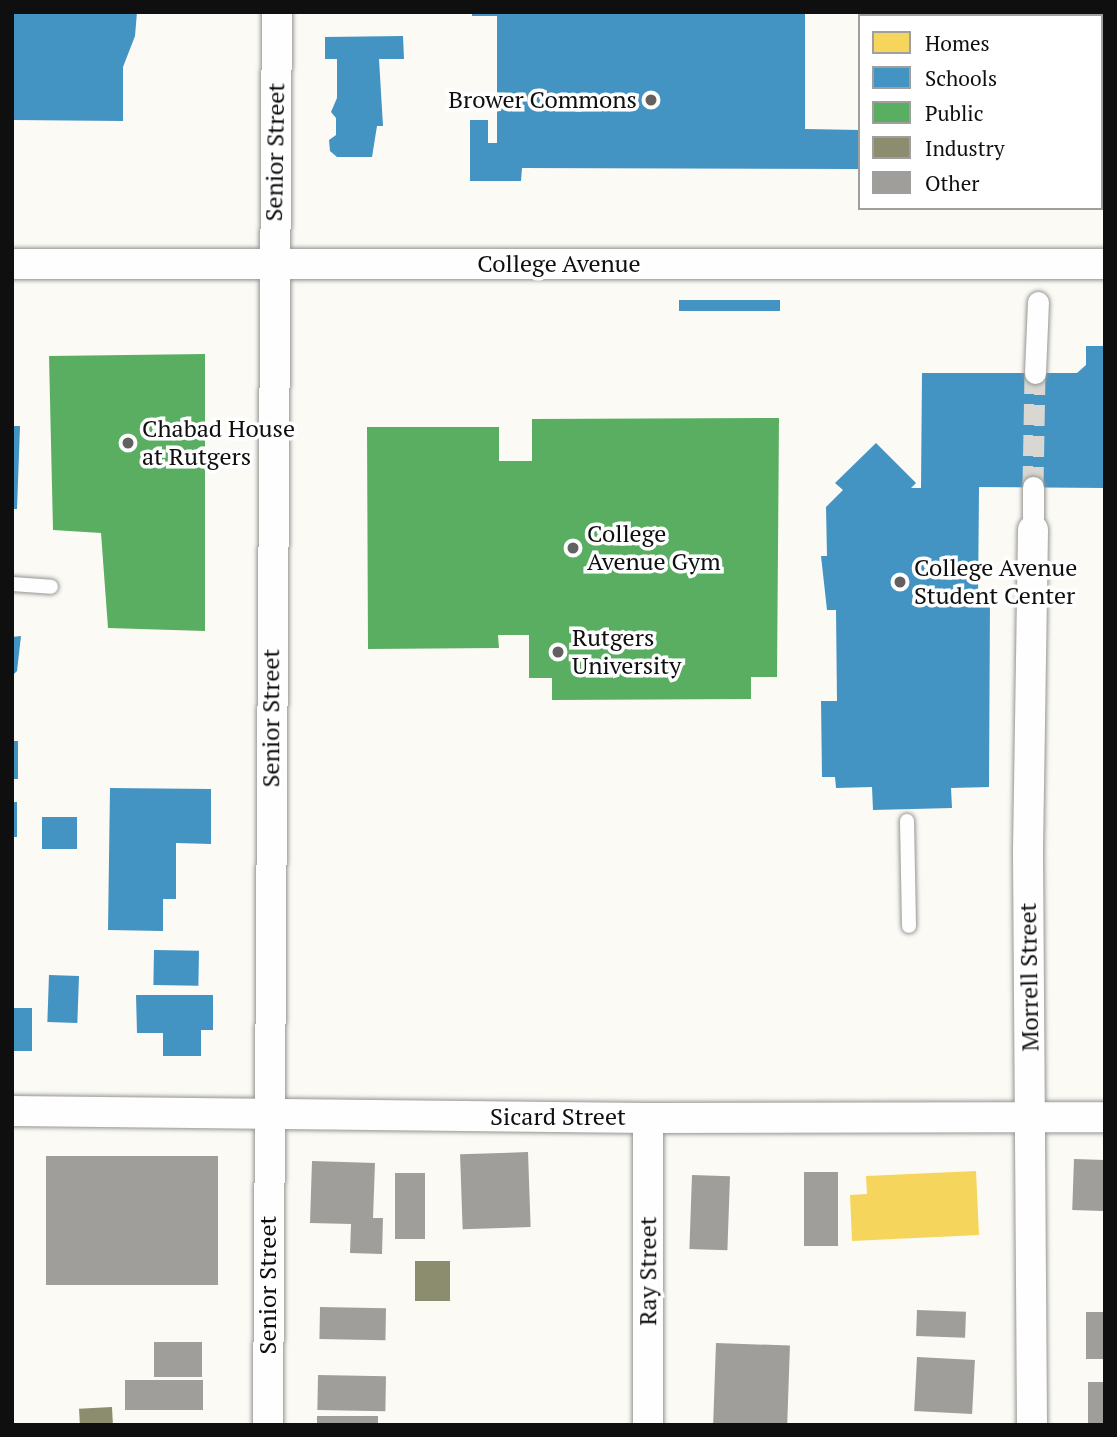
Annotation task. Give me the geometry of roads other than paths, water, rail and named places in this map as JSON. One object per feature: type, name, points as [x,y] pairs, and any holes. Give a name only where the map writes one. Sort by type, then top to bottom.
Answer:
[{"type":"street","name":"Senior Street","points":[[268,1425],[277,12]]},
{"type":"street","name":"College Avenue","points":[[12,264],[1105,264]]},
{"type":"street","points":[[1035,373],[1038,302]]},
{"type":"street","points":[[1032,530],[1033,487]]},
{"type":"street","name":"Morrell Street","points":[[1032,530],[1028,850],[1032,1425]]},
{"type":"street","name":"Sicard Street","points":[[12,1111],[648,1118],[1105,1117]]},
{"type":"street","name":"Ray Street","points":[[648,1118],[649,1425]]},
{"type":"lane","points":[[12,584],[51,587]]},
{"type":"lane","points":[[908,821],[909,926]]},
{"type":"tunnel","points":[[1033,487],[1035,373]]},
{"type":"place","name":"Brower Commons","points":[[651,100]]},
{"type":"place","name":"Chabad House at Rutgers","points":[[128,443]]},
{"type":"place","name":"College Avenue Gym","points":[[573,548]]},
{"type":"place","name":"College Avenue Student Center","points":[[900,582]]},
{"type":"place","name":"Rutgers University","points":[[558,652]]}]
